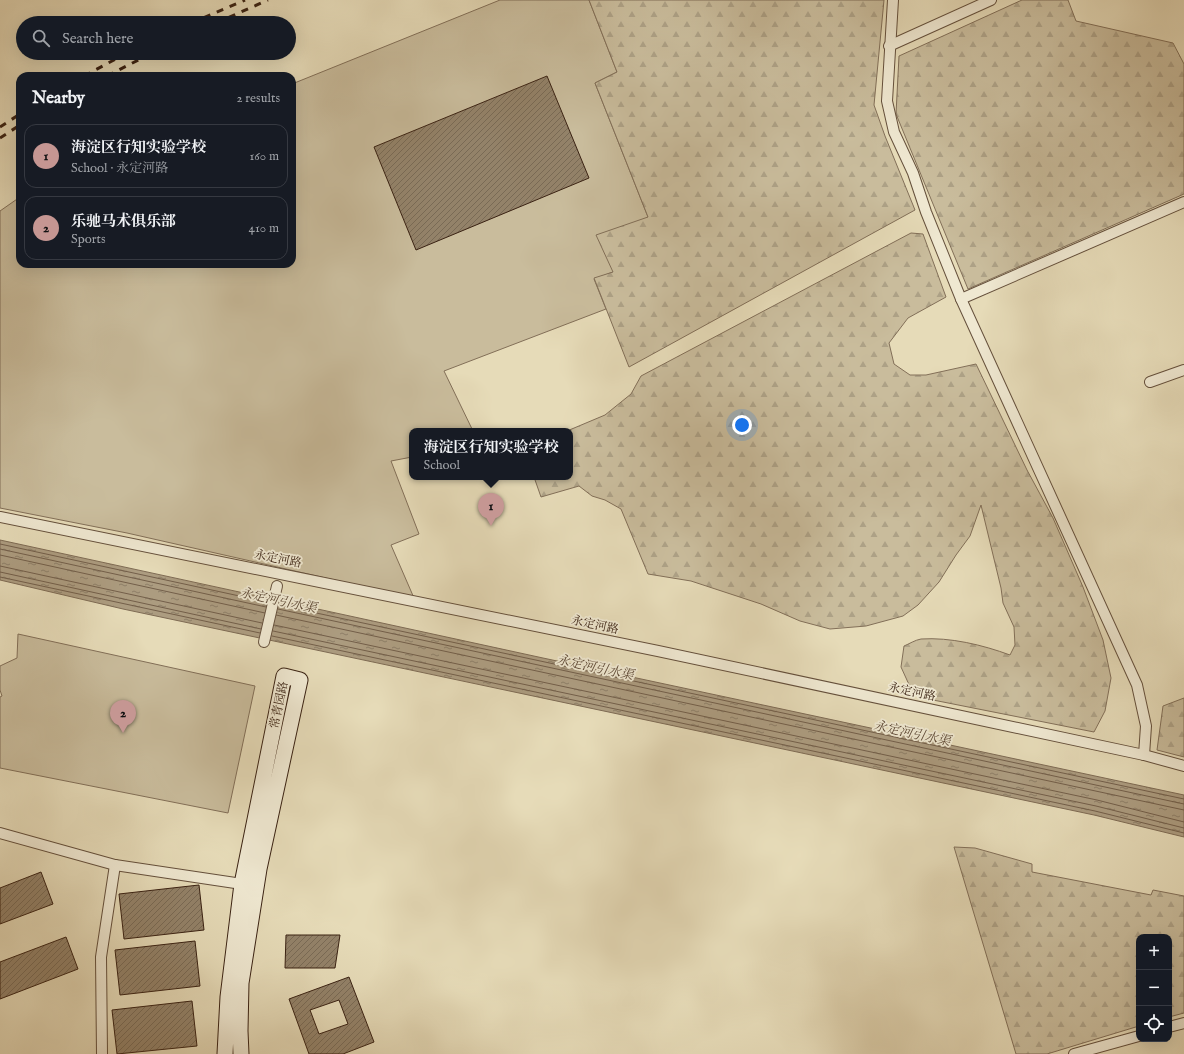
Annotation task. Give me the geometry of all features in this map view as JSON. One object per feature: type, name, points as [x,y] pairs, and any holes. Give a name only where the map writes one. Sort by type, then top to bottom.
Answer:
[{"type":"street","points":[[893,0],[889,46],[887,101],[894,132],[913,173],[926,212],[961,299],[1137,685],[1146,726],[1144,756]]},
{"type":"street","points":[[889,46],[991,0]]},
{"type":"street","points":[[961,299],[1184,202]]},
{"type":"street","points":[[1150,382],[1184,370]]},
{"type":"street","name":"永定河路","points":[[0,517],[658,651],[1144,756],[1184,766]]},
{"type":"street","points":[[264,642],[277,586]]},
{"type":"street","name":"常青园路","points":[[226,1054],[228,998],[242,884],[284,676],[300,680],[259,869],[241,983],[240,1054]]},
{"type":"street","points":[[0,833],[115,865],[242,884]]},
{"type":"street","points":[[102,1054],[101,957],[115,865]]},
{"type":"street","points":[[1172,1026],[1184,1023]]},
{"type":"street","points":[[1074,1054],[1136,1037]]},
{"type":"green space","points":[[500,0],[589,0],[617,72],[595,83],[648,217],[613,272],[594,279],[606,309],[444,371],[472,428],[409,428],[409,458],[391,461],[419,534],[391,545],[414,598],[127,533],[0,508],[0,211],[16,200],[16,268],[296,268],[296,82]]},
{"type":"green space","points":[[589,0],[884,0],[874,105],[915,210],[629,367],[594,278],[613,272],[596,235],[648,217],[595,83],[617,72]]},
{"type":"green space","points":[[1022,0],[1068,0],[1076,21],[1173,43],[1184,64],[1184,194],[968,289],[896,114],[899,56]]},
{"type":"green space","points":[[911,233],[923,234],[946,297],[908,318],[889,343],[894,364],[910,375],[926,375],[976,364],[1027,470],[1053,518],[1083,587],[1103,640],[1111,678],[1105,711],[1094,732],[928,699],[911,689],[901,667],[904,646],[914,641],[921,639],[943,639],[978,645],[1010,655],[1015,645],[1014,627],[1003,603],[1001,588],[981,505],[970,536],[939,582],[918,605],[903,616],[866,626],[830,629],[800,621],[761,604],[691,581],[648,574],[621,509],[605,500],[592,496],[579,486],[541,497],[535,480],[573,480],[573,428],[605,415],[631,394],[641,376]]},
{"type":"green space","points":[[18,634],[255,686],[228,813],[0,768],[0,697],[2,696],[0,690],[0,666],[17,658]]},
{"type":"green space","points":[[1184,698],[1184,757],[1157,750],[1163,706]]},
{"type":"green space","points":[[954,847],[975,848],[1032,864],[1032,872],[1151,895],[1153,890],[1184,896],[1184,1013],[1172,1016],[1172,934],[1136,934],[1136,1027],[1047,1054],[1016,1054]]},
{"type":"water","name":"永定河引水渠","points":[[0,540],[1184,795],[1184,837],[1094,815],[123,609],[0,580]]},
{"type":"building","points":[[547,76],[589,178],[416,250],[374,147]]},
{"type":"building","points":[[41,872],[53,904],[0,924],[0,888]]},
{"type":"building","points":[[199,885],[204,930],[124,939],[119,894]]},
{"type":"building","points":[[286,935],[340,935],[335,968],[285,968]]},
{"type":"building","points":[[66,937],[78,969],[0,999],[0,962]]},
{"type":"building","points":[[195,941],[200,986],[120,995],[115,950]]},
{"type":"building","points":[[349,977],[374,1042],[343,1054],[309,1054],[289,999]],"holes":[[[339,1000],[348,1024],[319,1034],[310,1010]]]},
{"type":"building","points":[[192,1001],[197,1046],[117,1054],[112,1010]]},
{"type":"railway","points":[[207,16],[245,0]]},
{"type":"railway","points":[[232,16],[268,0]]},
{"type":"railway","points":[[91,72],[114,60]]},
{"type":"railway","points":[[115,72],[138,60]]},
{"type":"railway","points":[[0,127],[16,117]]},
{"type":"railway","points":[[0,138],[16,128]]},
{"type":"place","name":"海淀区行知实验学校","points":[[491,526]]},
{"type":"place","name":"乐驰马术俱乐部","points":[[123,733]]}]
